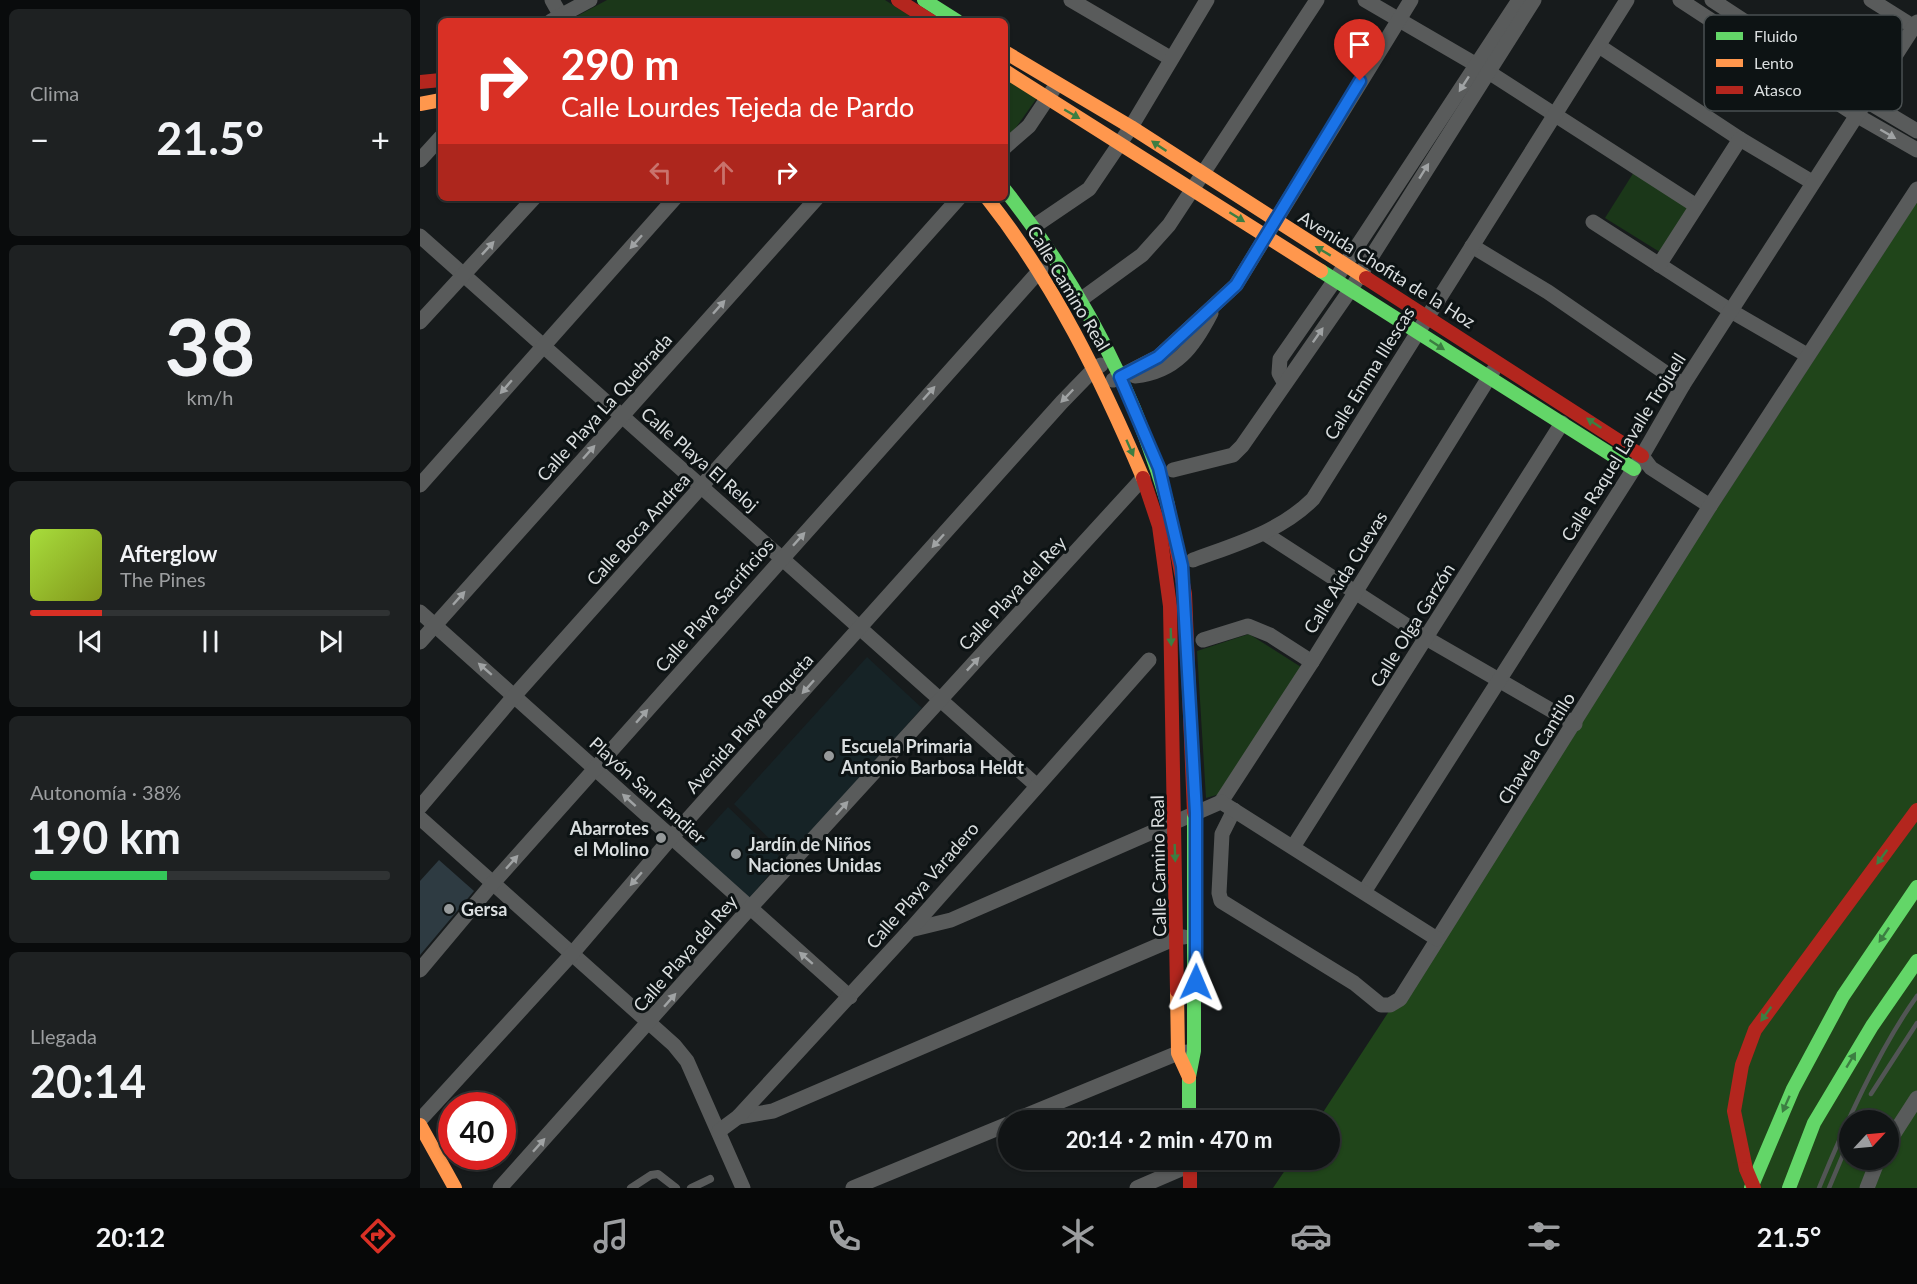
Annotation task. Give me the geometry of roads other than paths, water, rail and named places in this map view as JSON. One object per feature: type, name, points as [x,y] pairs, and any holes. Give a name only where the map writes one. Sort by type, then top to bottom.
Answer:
[{"type":"main road","points":[[898,0],[926,18]]},
{"type":"main road","points":[[924,0],[950,18]]},
{"type":"main road","name":"Avenida Chofita de la Hoz","points":[[1008,54],[1131,128],[1274,222],[1428,316],[1499,362],[1642,464]]},
{"type":"main road","name":"Avenida Chofita de la Hoz","points":[[1008,72],[1048,100],[1121,142],[1489,378],[1562,423],[1642,464]]},
{"type":"main road","points":[[420,82],[438,80]]},
{"type":"main road","points":[[420,104],[438,101]]},
{"type":"main road","name":"Calle Camino Real","points":[[1008,193],[1036,225],[1083,298],[1113,360],[1159,468],[1182,566],[1196,813],[1194,1051],[1189,1077]]},
{"type":"main road","name":"Calle Camino Real","points":[[989,201],[1041,269],[1095,368],[1143,478],[1156,516],[1167,573],[1178,938],[1178,1053],[1189,1077]]},
{"type":"main road","points":[[1753,1188],[1746,1169],[1734,1111],[1742,1065],[1755,1030],[1917,810]]},
{"type":"main road","points":[[1753,1188],[1793,1089],[1843,996],[1917,887]]},
{"type":"main road","points":[[1789,1188],[1814,1123],[1872,1026],[1917,961]]},
{"type":"main road","points":[[1189,1077],[1189,1110]]},
{"type":"main road","points":[[420,1122],[455,1188]]},
{"type":"main road","points":[[1190,1170],[1190,1188]]},
{"type":"street","points":[[552,0],[556,18],[590,0]]},
{"type":"street","points":[[1071,0],[1170,58]]},
{"type":"street","points":[[1036,225],[1089,189],[1131,128],[1170,58],[1207,0]]},
{"type":"street","points":[[1083,298],[1142,255],[1169,225],[1317,0]]},
{"type":"street","points":[[1365,0],[1397,21],[1482,68],[1695,205]]},
{"type":"street","points":[[1102,384],[1158,357],[1236,285],[1411,0]]},
{"type":"street","points":[[1173,470],[1233,455],[1242,446],[1360,273],[1482,68],[1519,0]]},
{"type":"street","points":[[1284,382],[1279,373],[1280,359],[1482,68],[1534,0]]},
{"type":"street","name":"Calle Emma Illescas","points":[[1193,560],[1264,533],[1295,517],[1313,498],[1627,0]]},
{"type":"street","points":[[1680,0],[1704,16]]},
{"type":"street","points":[[1712,0],[1735,15]]},
{"type":"street","points":[[1871,0],[1897,15]]},
{"type":"street","name":"Calle Raquel Lavalle Trojuell","points":[[1902,44],[1915,25]]},
{"type":"street","points":[[1599,46],[1740,139],[1812,182]]},
{"type":"street","points":[[1008,144],[1029,126],[1048,100],[1056,84]]},
{"type":"street","points":[[1850,111],[1917,150]]},
{"type":"street","name":"Calle Raquel Lavalle Trojuell","points":[[1364,892],[1642,464],[1683,385],[1858,111]]},
{"type":"street","points":[[1883,111],[1917,131]]},
{"type":"street","points":[[420,160],[438,139]]},
{"type":"street","points":[[1659,265],[1695,205],[1740,139]]},
{"type":"street","name":"Chavela Cantillo","points":[[1390,1005],[1400,999],[1710,506],[1917,189]]},
{"type":"street","points":[[420,322],[531,201]]},
{"type":"street","points":[[420,485],[672,201]]},
{"type":"street","name":"Calle Playa La Quebrada","points":[[420,642],[814,201]]},
{"type":"street","name":"Calle Boca Andrea","points":[[420,807],[515,695],[956,201]]},
{"type":"street","points":[[1593,222],[1731,311],[1807,355]]},
{"type":"street","name":"Calle Playa El Reloj","points":[[420,236],[1036,785]]},
{"type":"street","points":[[1472,246],[1548,292],[1683,385]]},
{"type":"street","name":"Calle Playa Sacrificios","points":[[420,970],[493,883],[1041,269]]},
{"type":"street","name":"Avenida Playa Roqueta","points":[[420,1122],[571,955],[671,838],[1095,368],[1113,360]]},
{"type":"street","name":"Calle Aída Cuevas","points":[[1390,1005],[1381,1005],[1354,983],[1221,901],[1219,893],[1222,834],[1227,806],[1312,662],[1499,362]]},
{"type":"street","name":"Calle Olga Garzón","points":[[1293,847],[1562,423]]},
{"type":"street","name":"Avenida Chofita de la Hoz","points":[[1642,464],[1710,506]]},
{"type":"street","name":"Calle Playa del Rey","points":[[500,1188],[650,1023],[749,909],[1143,478]]},
{"type":"street","points":[[1264,533],[1426,638],[1575,724]]},
{"type":"street","name":"Playón San Fandier","points":[[420,612],[515,695],[749,909],[849,996]]},
{"type":"street","points":[[1203,640],[1248,626],[1270,635],[1312,662]]},
{"type":"street","name":"Calle Playa Varadero","points":[[719,1131],[738,1117],[910,930],[1149,660]]},
{"type":"street","points":[[910,930],[951,920],[1175,820],[1227,806],[1437,939]]},
{"type":"street","points":[[420,818],[674,1045],[687,1061],[743,1188]]},
{"type":"street","points":[[738,1117],[772,1111],[1178,938],[1196,936]]},
{"type":"street","points":[[1039,1110],[1178,1053],[1194,1051]]},
{"type":"street","points":[[1899,1126],[1917,1098]]},
{"type":"street","points":[[853,1188],[998,1128]]},
{"type":"street","points":[[1137,1188],[1174,1170]]},
{"type":"street","points":[[1867,1188],[1874,1170]]},
{"type":"lane","points":[[631,1188],[651,1174],[658,1174],[676,1188]]},
{"type":"lane","points":[[691,1188],[710,1179]]},
{"type":"railway","points":[[1819,1188],[1851,1114],[1876,1064],[1917,996]]},
{"type":"railway","points":[[1871,1094],[1917,1023]]},
{"type":"railway","points":[[1829,1188],[1839,1164]]},
{"type":"place","name":"Escuela Primaria Antonio Barbosa Heldt","points":[[829,756]]},
{"type":"place","name":"Abarrotes el Molino","points":[[661,838]]},
{"type":"place","name":"Jardín de Niños Naciones Unidas","points":[[736,854]]},
{"type":"place","name":"Gersa","points":[[449,909]]}]
